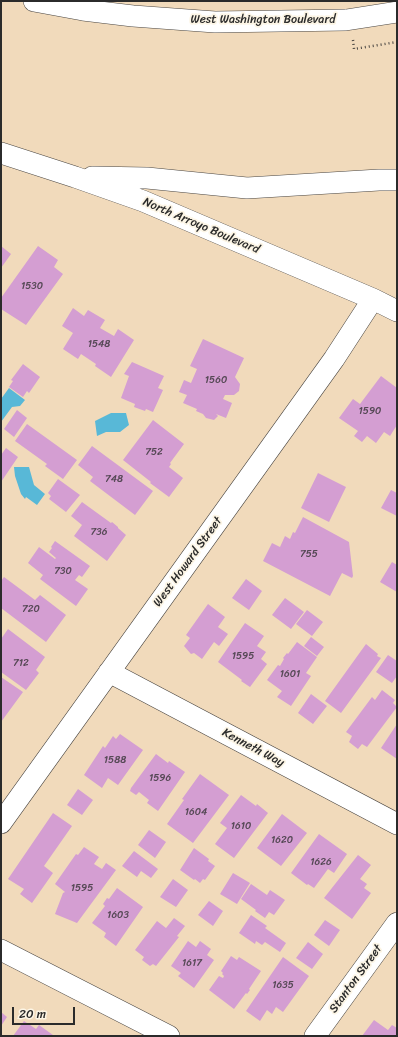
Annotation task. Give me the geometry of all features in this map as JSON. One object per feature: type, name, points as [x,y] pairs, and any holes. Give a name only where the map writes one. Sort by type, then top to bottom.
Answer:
[{"type":"street","name":"West Washington Boulevard","points":[[34,1],[83,10],[126,15],[215,22],[346,20],[391,9]]},
{"type":"street","name":"North Arroyo Boulevard","points":[[1,153],[143,201],[397,311]]},
{"type":"street","points":[[75,177],[147,178],[247,188],[397,180]]},
{"type":"street","name":"West Howard Street","points":[[1,823],[334,359],[372,299]]},
{"type":"street","name":"Kenneth Way","points":[[109,672],[397,824]]},
{"type":"street","name":"Stanton Street","points":[[315,1036],[397,923]]},
{"type":"street","points":[[1,950],[169,1036]]},
{"type":"path","points":[[352,35],[354,50],[397,42]]},
{"type":"water","points":[[9,388],[25,400],[20,406],[12,407],[1,422],[1,399]]},
{"type":"water","points":[[111,413],[126,413],[129,425],[120,432],[106,432],[97,436],[95,421]]},
{"type":"water","points":[[14,467],[29,467],[34,485],[45,494],[37,505],[26,497],[25,499],[21,494],[15,476]]},
{"type":"building","points":[[1,246],[11,254],[1,268]]},
{"type":"building","points":[[38,246],[58,260],[54,267],[63,274],[26,325],[1,309],[1,298]]},
{"type":"building","points":[[73,308],[84,316],[88,310],[105,320],[100,328],[114,336],[118,329],[134,340],[111,377],[81,354],[78,359],[63,349],[73,333],[62,326]]},
{"type":"building","points":[[203,339],[244,358],[235,377],[240,384],[239,391],[234,395],[225,395],[223,399],[232,403],[226,418],[216,414],[218,416],[214,420],[206,418],[203,414],[196,411],[197,409],[183,403],[187,395],[179,392],[184,380],[191,383],[197,369],[190,366]]},
{"type":"building","points":[[132,362],[164,376],[158,388],[163,390],[153,412],[134,407],[135,404],[121,398],[129,376],[124,374]]},
{"type":"building","points":[[23,364],[40,377],[29,393],[27,391],[23,397],[9,387],[13,381],[11,380]]},
{"type":"building","points":[[381,376],[397,388],[397,425],[390,436],[384,432],[376,443],[367,436],[362,442],[354,436],[358,431],[339,418],[353,399],[360,404]]},
{"type":"building","points":[[17,410],[27,418],[14,437],[4,429]]},
{"type":"building","points":[[153,420],[184,444],[170,463],[171,464],[169,467],[183,478],[169,497],[123,460]]},
{"type":"building","points":[[27,424],[77,460],[63,479],[45,466],[47,464],[15,441]]},
{"type":"building","points":[[92,446],[153,491],[135,515],[90,481],[93,477],[78,465]]},
{"type":"building","points":[[6,448],[18,457],[1,482],[1,455]]},
{"type":"building","points":[[318,473],[346,487],[329,522],[301,508]]},
{"type":"building","points":[[58,479],[80,495],[66,512],[49,499],[51,496],[48,493]]},
{"type":"building","points":[[391,490],[397,493],[397,516],[381,508]]},
{"type":"building","points":[[82,502],[111,523],[112,522],[126,535],[107,561],[74,536],[82,525],[71,516]]},
{"type":"building","points":[[303,517],[349,542],[353,576],[352,578],[342,573],[330,596],[263,561],[272,543],[280,547],[285,536],[290,539],[293,532],[295,533]]},
{"type":"building","points":[[55,541],[90,566],[82,577],[79,575],[75,580],[88,589],[76,606],[40,579],[43,575],[28,563],[39,547],[55,559],[56,558],[49,552]]},
{"type":"building","points":[[392,562],[397,565],[397,592],[380,582]]},
{"type":"building","points":[[4,577],[35,600],[40,595],[66,615],[46,642],[1,608],[1,581]]},
{"type":"building","points":[[246,579],[262,591],[249,610],[232,598]]},
{"type":"building","points":[[285,598],[304,612],[291,629],[272,615]]},
{"type":"building","points":[[208,604],[225,617],[218,627],[228,634],[219,646],[214,642],[202,659],[194,653],[191,654],[184,646],[190,638],[186,635]]},
{"type":"building","points":[[307,610],[323,622],[312,636],[296,624]]},
{"type":"building","points":[[245,623],[264,636],[257,646],[266,652],[261,659],[267,664],[250,687],[218,662]]},
{"type":"building","points":[[8,629],[45,657],[36,670],[39,673],[26,690],[1,672],[1,639]]},
{"type":"building","points":[[311,637],[324,647],[317,656],[304,646]]},
{"type":"building","points":[[297,642],[317,657],[306,673],[311,676],[291,706],[277,697],[282,691],[267,680],[278,665],[280,666],[284,659],[283,658]]},
{"type":"building","points":[[366,644],[378,654],[377,656],[381,658],[341,713],[325,701]]},
{"type":"building","points":[[388,655],[397,661],[397,676],[392,683],[376,672]]},
{"type":"building","points":[[1,677],[23,692],[1,722]]},
{"type":"building","points":[[382,690],[395,700],[393,703],[397,707],[367,747],[362,744],[358,749],[349,742],[352,736],[346,732],[372,697],[375,700]]},
{"type":"building","points":[[311,694],[327,706],[313,724],[298,713]]},
{"type":"building","points":[[397,724],[397,759],[381,748]]},
{"type":"building","points":[[120,734],[143,750],[118,785],[108,778],[102,788],[84,775],[103,746],[105,748],[113,736],[116,739]]},
{"type":"building","points":[[156,754],[168,763],[169,761],[185,772],[158,811],[147,803],[149,800],[139,792],[136,795],[130,791]]},
{"type":"building","points":[[200,774],[229,795],[193,843],[167,824],[184,800],[182,799]]},
{"type":"building","points":[[78,789],[93,800],[82,815],[67,805]]},
{"type":"building","points":[[241,795],[256,806],[257,804],[268,813],[234,858],[215,844],[227,828],[220,823]]},
{"type":"building","points":[[53,813],[72,826],[44,866],[53,873],[32,903],[20,894],[24,889],[8,879]]},
{"type":"building","points":[[282,814],[307,833],[281,866],[257,848]]},
{"type":"building","points":[[149,830],[166,842],[155,858],[138,845]]},
{"type":"building","points":[[319,834],[347,854],[334,873],[328,869],[314,888],[308,884],[307,885],[291,873]]},
{"type":"building","points":[[84,847],[99,857],[94,864],[102,869],[106,863],[116,870],[77,923],[55,914],[63,893],[65,892],[55,884],[76,854],[78,855]]},
{"type":"building","points":[[194,848],[209,859],[208,861],[215,866],[205,880],[203,879],[200,883],[180,870]]},
{"type":"building","points":[[134,851],[158,869],[151,878],[141,871],[137,877],[122,866]]},
{"type":"building","points":[[358,855],[371,865],[360,879],[367,884],[364,888],[371,893],[352,919],[324,898]]},
{"type":"building","points":[[233,873],[250,883],[237,904],[220,894]]},
{"type":"building","points":[[173,879],[188,890],[176,907],[160,897]]},
{"type":"building","points":[[251,884],[267,895],[270,890],[285,900],[274,915],[269,912],[265,918],[241,899]]},
{"type":"building","points":[[117,888],[143,907],[116,946],[104,937],[106,933],[92,923],[105,906],[103,904],[107,898],[109,899]]},
{"type":"building","points":[[209,901],[223,911],[213,926],[198,915]]},
{"type":"building","points":[[251,915],[267,926],[265,928],[286,943],[280,952],[265,942],[262,945],[256,941],[255,944],[239,933]]},
{"type":"building","points":[[174,918],[185,926],[177,936],[179,937],[156,966],[153,964],[150,966],[142,960],[144,957],[135,950],[157,921],[166,928]]},
{"type":"building","points":[[325,920],[340,930],[329,946],[314,935]]},
{"type":"building","points":[[188,941],[196,947],[200,941],[211,949],[207,955],[214,960],[194,988],[178,976],[181,973],[171,966]]},
{"type":"building","points":[[308,942],[323,954],[312,969],[296,958]]},
{"type":"building","points":[[231,956],[237,960],[239,957],[261,971],[249,989],[250,990],[234,1009],[209,990],[219,976],[223,978],[224,976],[221,971]]},
{"type":"building","points":[[283,957],[309,976],[283,1012],[276,1007],[272,1014],[267,1010],[260,1021],[246,1011]]},
{"type":"building","points":[[1,1012],[7,1017],[1,1026]]},
{"type":"building","points":[[374,1020],[388,1030],[392,1025],[397,1028],[397,1036],[362,1036]]},
{"type":"building","points":[[24,1021],[36,1029],[39,1025],[53,1035],[13,1036]]}]
